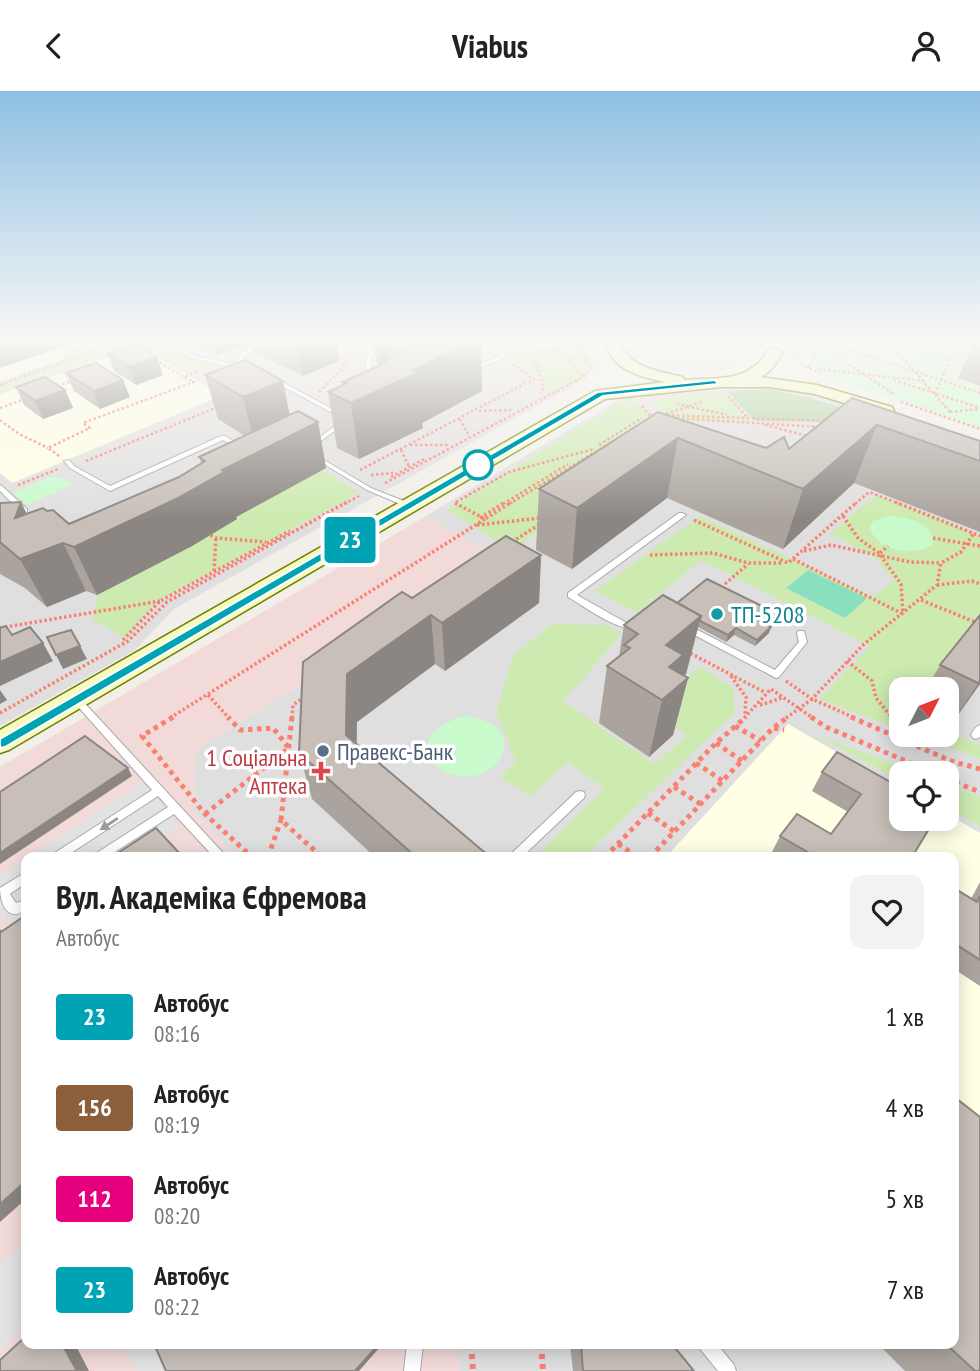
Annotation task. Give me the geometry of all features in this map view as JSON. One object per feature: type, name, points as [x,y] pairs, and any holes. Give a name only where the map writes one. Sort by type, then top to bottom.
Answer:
[{"type":"main road","points":[[0,743],[589,401]]},
{"type":"main road","points":[[863,401],[908,412]]},
{"type":"lane","points":[[314,401],[350,420],[336,426],[305,450],[368,491],[410,505]]},
{"type":"lane","points":[[67,465],[110,489],[223,437],[253,455]]},
{"type":"lane","points":[[0,487],[24,511],[0,521]]},
{"type":"lane","points":[[634,627],[622,624],[571,595],[682,515]]},
{"type":"lane","points":[[679,624],[776,675],[803,642],[801,633]]},
{"type":"lane","points":[[76,699],[216,852]]},
{"type":"lane","points":[[65,852],[160,790]]},
{"type":"lane","points":[[520,852],[579,795]]},
{"type":"lane","points":[[107,852],[176,807]]},
{"type":"lane","points":[[21,880],[2,893],[14,909],[21,907]]},
{"type":"lane","points":[[412,1371],[414,1349]]},
{"type":"lane","points":[[711,1349],[728,1371]]},
{"type":"path","points":[[0,408],[19,401]]},
{"type":"path","points":[[48,449],[90,428],[83,423],[143,401]]},
{"type":"path","points":[[347,477],[495,401]]},
{"type":"path","points":[[0,713],[128,641],[167,601],[529,401]]},
{"type":"path","points":[[398,476],[535,401]]},
{"type":"path","points":[[482,518],[455,503],[509,472],[592,451],[652,418],[695,406],[702,401]]},
{"type":"path","points":[[730,401],[752,422]]},
{"type":"path","points":[[894,401],[908,412]]},
{"type":"path","points":[[941,401],[950,412]]},
{"type":"path","points":[[956,401],[980,409]]},
{"type":"path","points":[[671,403],[695,406],[813,437]]},
{"type":"path","points":[[23,483],[220,406]]},
{"type":"path","points":[[944,417],[950,412],[980,409]]},
{"type":"path","points":[[475,411],[513,410]]},
{"type":"path","points":[[661,415],[830,421]]},
{"type":"path","points":[[482,518],[553,477],[642,418]]},
{"type":"path","points":[[652,418],[827,428]]},
{"type":"path","points":[[652,418],[652,428]]},
{"type":"path","points":[[460,419],[468,434]]},
{"type":"path","points":[[0,420],[19,434],[48,449],[67,465]]},
{"type":"path","points":[[409,445],[449,445]]},
{"type":"path","points":[[401,450],[409,467]]},
{"type":"path","points":[[592,451],[597,462]]},
{"type":"path","points":[[122,748],[476,525],[482,518],[592,451],[608,452]]},
{"type":"path","points":[[553,477],[567,477]]},
{"type":"path","points":[[553,477],[554,490]]},
{"type":"path","points":[[0,628],[160,601],[368,491]]},
{"type":"path","points":[[625,556],[713,553],[748,563],[788,563],[869,492],[980,536]]},
{"type":"path","points":[[682,515],[788,563]]},
{"type":"path","points":[[843,516],[858,538],[879,553],[901,584],[903,614]]},
{"type":"path","points":[[476,525],[552,517],[507,545]]},
{"type":"path","points":[[196,527],[215,538],[269,542]]},
{"type":"path","points":[[802,551],[831,545],[879,553],[910,562],[941,563],[961,552],[974,533]]},
{"type":"path","points":[[214,572],[215,538]]},
{"type":"path","points":[[933,538],[980,545]]},
{"type":"path","points":[[879,553],[888,546]]},
{"type":"path","points":[[793,559],[903,614]]},
{"type":"path","points":[[725,584],[748,563]]},
{"type":"path","points":[[655,852],[773,728],[812,699],[847,661],[937,585],[941,563]]},
{"type":"path","points":[[937,585],[980,581]]},
{"type":"path","points":[[921,600],[980,624]]},
{"type":"path","points":[[123,641],[160,601]]},
{"type":"path","points":[[679,647],[766,693]]},
{"type":"path","points":[[847,661],[872,681],[876,698],[889,715]]},
{"type":"path","points":[[728,673],[746,697],[745,716]]},
{"type":"path","points":[[776,675],[812,699],[889,733]]},
{"type":"path","points":[[610,852],[716,743],[759,705],[771,689],[826,727],[906,761]]},
{"type":"path","points":[[208,695],[240,730],[273,728],[289,748]]},
{"type":"path","points":[[270,852],[281,820],[293,705],[304,697]]},
{"type":"path","points":[[759,705],[783,698]]},
{"type":"path","points":[[735,726],[761,741]]},
{"type":"path","points":[[773,728],[784,730]]},
{"type":"path","points":[[142,736],[205,814],[247,852]]},
{"type":"path","points":[[716,743],[742,761]]},
{"type":"path","points":[[920,747],[980,769]]},
{"type":"path","points":[[205,814],[289,748]]},
{"type":"path","points":[[696,763],[723,781]]},
{"type":"path","points":[[959,784],[980,792]]},
{"type":"path","points":[[674,787],[702,805]]},
{"type":"path","points":[[648,813],[674,832]]},
{"type":"path","points":[[281,820],[316,852]]},
{"type":"path","points":[[618,844],[630,852]]},
{"type":"path","points":[[471,1349],[473,1371]]},
{"type":"path","points":[[541,1349],[543,1371]]},
{"type":"shaded area","points":[[0,401],[547,401],[174,609],[135,650],[0,726]]},
{"type":"shaded area","points":[[0,401],[209,401],[12,483],[0,473]]},
{"type":"shaded area","points":[[617,401],[837,401],[980,450],[980,1371],[459,1371],[459,1349],[959,1349],[959,852],[231,852],[193,811],[196,750],[501,561],[426,516]]},
{"type":"shaded area","points":[[426,516],[502,560],[196,750],[193,811],[231,852],[21,852],[21,1349],[459,1349],[459,1371],[0,1371],[0,767]]},
{"type":"shaded area","points":[[788,724],[889,782],[889,831],[959,831],[959,821],[980,833],[980,1126],[959,1111],[959,852],[671,852]]},
{"type":"shaded area","points":[[142,783],[180,825],[140,852],[35,852]]},
{"type":"shaded area","points":[[21,860],[21,932],[16,935],[0,914],[0,874]]},
{"type":"shaded area","points":[[21,1246],[21,1332],[0,1351],[0,1265]]},
{"type":"shaded area","points":[[125,1349],[158,1349],[171,1371],[137,1371]]},
{"type":"green space","points":[[622,401],[633,401],[678,431],[513,550],[447,510]]},
{"type":"green space","points":[[651,401],[703,401],[669,421]]},
{"type":"green space","points":[[707,401],[731,401],[752,422],[671,422]]},
{"type":"green space","points":[[736,401],[820,401],[859,413],[850,422],[755,421]]},
{"type":"green space","points":[[899,401],[980,401],[980,428]]},
{"type":"green space","points":[[322,470],[359,493],[159,600],[125,639],[92,618],[97,595],[237,520],[235,517]]},
{"type":"green space","points":[[51,477],[66,479],[73,485],[27,505],[12,493]]},
{"type":"green space","points":[[876,494],[980,535],[980,614],[973,622],[980,626],[969,633],[934,677],[889,677],[889,725],[819,699],[870,646],[701,560],[637,613],[595,591],[700,516],[873,597],[894,580],[873,556],[830,534]]},
{"type":"green space","points":[[890,516],[922,524],[934,540],[931,546],[905,551],[886,546],[879,541],[870,527],[873,521]]},
{"type":"green space","points":[[808,570],[867,598],[845,618],[786,588]]},
{"type":"green space","points":[[552,624],[607,625],[622,634],[563,701],[654,764],[687,736],[661,716],[666,692],[701,667],[733,688],[735,712],[589,852],[540,852],[604,789],[568,762],[531,796],[500,777],[516,761],[496,713],[513,656]]},
{"type":"green space","points":[[466,716],[489,723],[501,733],[504,746],[500,758],[490,769],[476,775],[459,776],[441,769],[431,761],[427,744],[437,729]]},
{"type":"green space","points":[[817,735],[889,762],[889,775]]},
{"type":"green space","points":[[959,737],[980,745],[980,759],[948,747],[959,747]]},
{"type":"green space","points":[[959,789],[980,797],[980,826],[959,815]]},
{"type":"building","points":[[849,401],[860,401],[980,441],[980,461],[877,425],[803,489],[678,438],[577,508],[539,489],[658,412],[766,448],[784,437],[789,449]]},
{"type":"building","points":[[298,411],[318,422],[222,470],[224,472],[176,499],[74,547],[63,543],[20,559],[0,542],[0,503],[21,502],[15,518],[43,508],[47,511],[53,510],[69,524],[179,477],[205,461],[199,457]]},
{"type":"building","points":[[506,536],[541,555],[442,623],[431,615],[347,674],[346,735],[484,852],[410,852],[299,753],[303,662],[402,592],[412,598]]},
{"type":"building","name":"ТП-5208","points":[[707,579],[770,610],[758,620],[771,627],[757,640],[736,628],[728,635],[700,621],[701,616],[677,603]]},
{"type":"building","points":[[663,595],[701,616],[666,645],[683,655],[669,667],[688,678],[662,700],[607,666],[630,648],[624,645],[638,634],[624,625]]},
{"type":"building","points":[[980,615],[980,681],[978,683],[940,665]]},
{"type":"building","points":[[6,626],[12,635],[30,627],[43,643],[0,662],[0,628]]},
{"type":"building","points":[[71,630],[80,646],[56,655],[47,637]]},
{"type":"building","points":[[85,736],[128,768],[0,853],[0,792]]},
{"type":"building","points":[[837,752],[889,781],[889,831],[928,831],[915,852],[807,852],[780,836],[797,814],[831,834],[861,794],[822,772]]},
{"type":"building","points":[[156,828],[178,852],[120,852]]},
{"type":"building","points":[[959,891],[977,902],[980,896],[980,960],[959,946]]},
{"type":"building","points":[[21,918],[21,1185],[0,1204],[0,930],[1,932]]},
{"type":"building","points":[[959,1101],[980,1117],[980,1371],[975,1371],[951,1349],[959,1349]]},
{"type":"building","points":[[21,1341],[21,1349],[65,1349],[77,1371],[0,1371],[0,1360]]},
{"type":"building","points":[[156,1349],[375,1349],[355,1371],[166,1371]]},
{"type":"building","points":[[581,1349],[676,1349],[694,1371],[583,1371]]},
{"type":"bus line","name":"23","points":[[0,743],[589,401]]},
{"type":"place","name":"ТП-5208","points":[[717,614]]},
{"type":"place","name":"Правекс-Банк","points":[[323,751]]},
{"type":"place","name":"1 Соціальна Аптека","points":[[321,771]]}]
